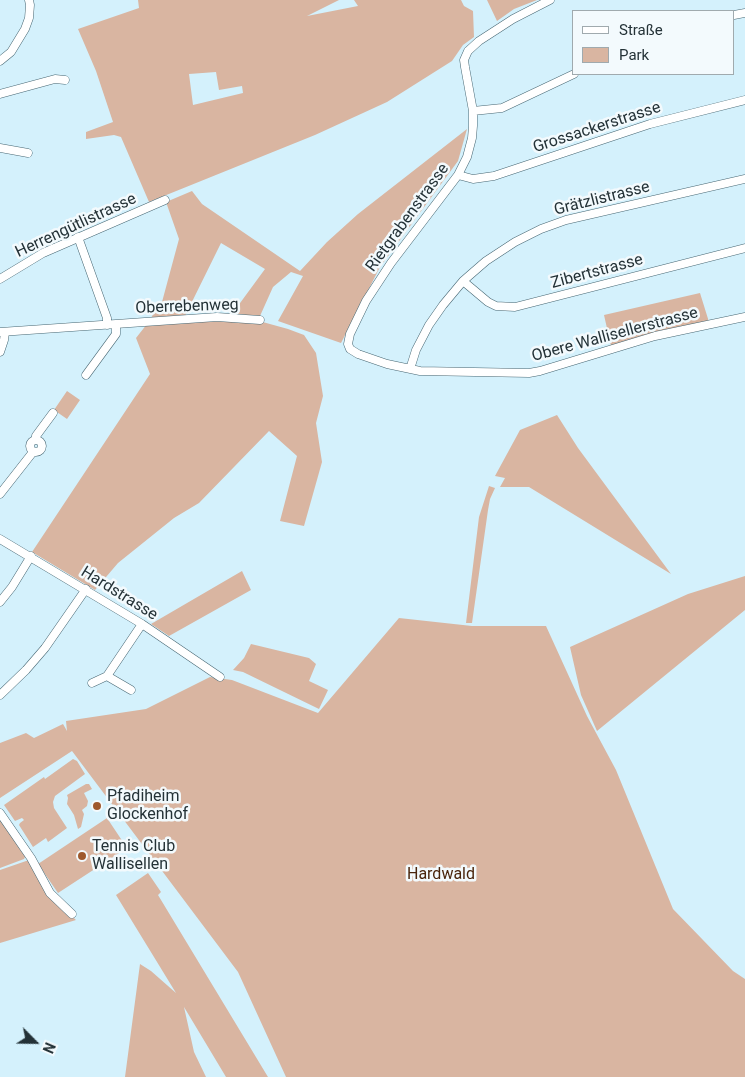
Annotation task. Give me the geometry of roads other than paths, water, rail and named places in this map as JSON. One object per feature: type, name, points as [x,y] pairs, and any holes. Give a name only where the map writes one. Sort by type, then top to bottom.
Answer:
[{"type":"street","points":[[0,61],[11,52],[25,29],[30,5],[29,0]]},
{"type":"street","name":"Rietgrabenstrasse","points":[[348,344],[355,323],[381,277],[458,175],[470,148],[474,126],[464,60],[468,50],[513,18],[550,0]]},
{"type":"street","points":[[473,111],[502,108],[572,75]]},
{"type":"street","points":[[0,94],[55,79],[65,80]]},
{"type":"street","name":"Grossackerstrasse","points":[[458,175],[473,179],[494,176],[650,124],[745,100]]},
{"type":"street","points":[[0,148],[28,153]]},
{"type":"street","name":"Grätzlistrasse","points":[[410,369],[416,350],[429,325],[443,305],[463,281],[486,261],[515,242],[541,229],[566,220],[745,179]]},
{"type":"street","name":"Herrengütlistrasse","points":[[0,279],[43,253],[78,236],[164,200]]},
{"type":"street","points":[[78,236],[107,318],[107,325]]},
{"type":"street","name":"Zibertstrasse","points":[[463,281],[488,302],[505,307],[515,307],[745,248]]},
{"type":"street","name":"Oberrebenweg","points":[[2,332],[217,317],[260,320]]},
{"type":"street","name":"Obere Wallisellerstrasse","points":[[348,344],[350,349],[358,354],[387,364],[430,372],[535,372],[655,336],[745,318]]},
{"type":"street","name":"Oberrebenweg","points":[[86,375],[116,334],[116,324]]},
{"type":"street","points":[[0,352],[4,340],[2,332]]},
{"type":"street","points":[[0,494],[33,452],[37,453],[42,448],[41,441],[36,440],[36,436],[53,413]]},
{"type":"street","name":"Hardstrasse","points":[[0,539],[142,624],[220,677]]},
{"type":"street","points":[[0,602],[12,587],[31,556]]},
{"type":"street","points":[[0,695],[45,648],[86,589]]},
{"type":"street","points":[[92,683],[108,676],[142,624]]},
{"type":"street","points":[[108,676],[131,690]]},
{"type":"street","points":[[0,813],[31,858],[50,893],[72,914]]},
{"type":"place","name":"Pfadiheim Glockenhof","points":[[97,806]]},
{"type":"place","name":"Tennis Club Wallisellen","points":[[82,856]]},
{"type":"park label","name":"Hardwald","points":[[441,875]]}]
